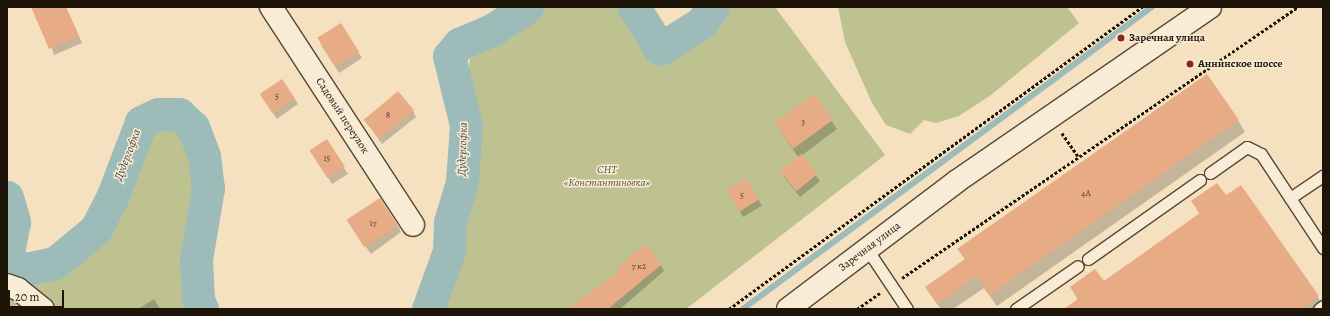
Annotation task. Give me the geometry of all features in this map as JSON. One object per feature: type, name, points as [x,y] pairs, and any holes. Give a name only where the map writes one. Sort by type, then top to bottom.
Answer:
[{"type":"street","name":"Садовый переулок","points":[[271,7],[413,225]]},
{"type":"street","name":"Заречная улица","points":[[788,309],[957,181],[1200,10]]},
{"type":"street","points":[[7,285],[41,307]]},
{"type":"lane","points":[[1210,173],[1247,148],[1261,154],[1323,248]]},
{"type":"lane","points":[[1290,198],[1323,176]]},
{"type":"lane","points":[[1088,259],[1200,180]]},
{"type":"lane","points":[[868,249],[907,309]]},
{"type":"lane","points":[[1016,309],[1078,266]]},
{"type":"lane","points":[[1319,309],[1323,306]]},
{"type":"path","points":[[729,309],[1142,7]]},
{"type":"path","points":[[857,309],[1078,156],[1298,7]]},
{"type":"path","points":[[1061,131],[1078,156]]},
{"type":"green space","name":"СНТ «Константиновка»","points":[[538,7],[621,7],[645,48],[668,61],[701,36],[727,7],[775,7],[885,155],[686,309],[438,309],[469,206],[481,130],[468,80],[470,57]]},
{"type":"green space","points":[[838,7],[1067,7],[1079,23],[991,95],[959,116],[936,123],[924,120],[910,134],[886,125],[872,103],[845,42]]},
{"type":"green space","points":[[164,121],[180,124],[194,143],[203,188],[191,251],[189,300],[193,309],[7,309],[7,269],[41,276],[73,259],[112,220],[148,129]]},
{"type":"building","points":[[31,7],[66,7],[79,36],[49,49]]},
{"type":"building","points":[[341,23],[359,52],[335,67],[317,38]]},
{"type":"building","points":[[1207,74],[1239,120],[990,295],[977,276],[937,304],[925,287],[965,259],[957,249]]},
{"type":"building","points":[[282,79],[295,98],[272,113],[260,94]]},
{"type":"building","points":[[398,91],[414,110],[380,139],[364,120]]},
{"type":"building","points":[[814,94],[833,120],[793,149],[774,123]]},
{"type":"building","points":[[327,139],[345,167],[327,178],[309,150]]},
{"type":"building","points":[[801,154],[817,174],[796,191],[780,171]]},
{"type":"building","points":[[746,178],[759,199],[740,211],[726,190]]},
{"type":"building","points":[[1217,183],[1226,195],[1241,185],[1319,296],[1301,309],[1064,309],[1078,299],[1070,287],[1095,269],[1104,281],[1200,213],[1191,201]]},
{"type":"building","points":[[380,198],[398,226],[364,247],[346,220]]},
{"type":"building","points":[[645,244],[662,264],[608,309],[568,309],[619,271],[617,268]]},
{"type":"waterway","name":"Дудергофка","points":[[428,309],[449,251],[450,222],[462,182],[466,125],[449,56],[459,44],[492,30],[527,7]]},
{"type":"waterway","name":"Дудергофка","points":[[634,7],[660,49],[701,23],[713,7]]},
{"type":"waterway","points":[[743,309],[1152,7]]},
{"type":"waterway","name":"Дудергофка","points":[[7,264],[26,269],[55,263],[96,229],[112,198],[141,122],[158,114],[179,114],[193,127],[204,156],[208,188],[196,259],[198,299],[202,309]]},
{"type":"waterway","name":"Дудергофка","points":[[7,197],[14,222],[7,257]]},
{"type":"place","name":"Заречная улица","points":[[1121,38]]},
{"type":"place","name":"Аннинское шоссе","points":[[1190,64]]}]
